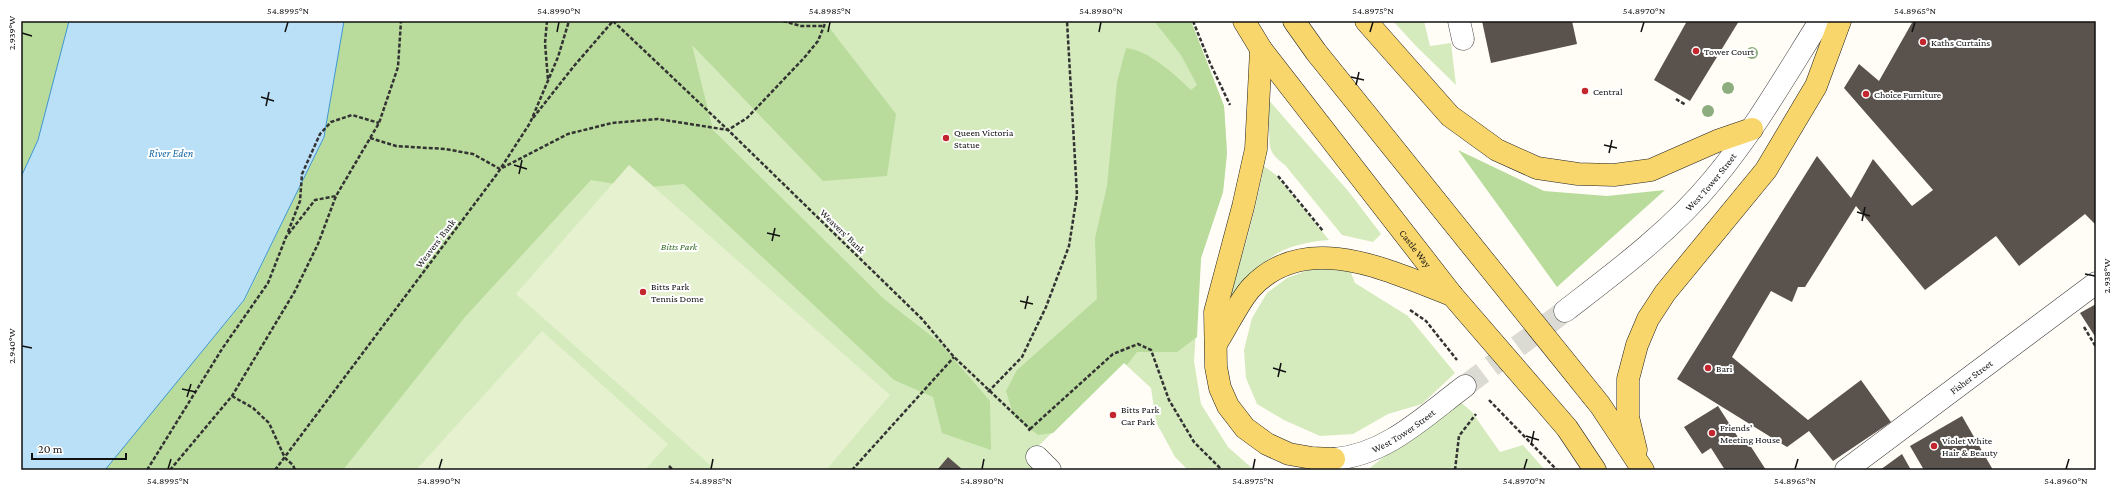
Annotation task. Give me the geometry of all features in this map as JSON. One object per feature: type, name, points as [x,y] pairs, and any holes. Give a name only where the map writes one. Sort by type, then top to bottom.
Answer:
[{"type":"main road","name":"Castle Way","points":[[1244,21],[1261,49],[1452,295],[1567,428],[1594,470]]},
{"type":"main road","points":[[1294,21],[1316,52],[1600,405],[1644,470]]},
{"type":"main road","points":[[1366,21],[1450,116],[1497,150],[1537,168],[1578,174],[1614,176],[1651,170],[1717,141],[1752,129]]},
{"type":"main road","points":[[1644,470],[1632,442],[1628,417],[1628,379],[1636,345],[1648,319],[1665,294],[1766,170],[1816,86],[1840,21]]},
{"type":"main road","points":[[1261,49],[1256,149],[1243,207],[1215,312],[1216,367],[1220,388],[1228,406],[1245,428],[1266,444],[1289,454],[1333,464]]},
{"type":"main road","points":[[1216,344],[1252,287],[1276,269],[1304,258],[1328,257],[1378,266],[1452,295]]},
{"type":"street","name":"West Tower Street","points":[[1565,311],[1627,263],[1675,221],[1712,181],[1752,129],[1820,21]]},
{"type":"street","name":"Fisher Street","points":[[1846,470],[2096,283]]},
{"type":"street","name":"West Tower Street","points":[[1333,464],[1386,444],[1465,386]]},
{"type":"path","points":[[170,470],[232,396],[295,291],[318,244],[336,196],[379,123],[398,67],[401,21]]},
{"type":"path","points":[[547,21],[545,43],[548,80]]},
{"type":"path","name":"Weavers' Bank","points":[[275,470],[500,169],[530,123],[558,57],[569,21]]},
{"type":"path","points":[[530,123],[574,66],[613,21]]},
{"type":"path","name":"Weavers' Bank","points":[[613,21],[728,130],[922,319],[954,357],[988,392],[1030,429]]},
{"type":"path","points":[[782,21],[801,26],[824,26]]},
{"type":"path","points":[[370,138],[396,146],[445,149],[473,154],[500,169],[568,134],[612,124],[658,119],[728,130],[747,118],[804,58],[818,41],[826,21]]},
{"type":"path","points":[[988,392],[1022,357],[1046,307],[1069,246],[1077,195],[1067,21]]},
{"type":"path","points":[[1676,99],[1686,105]]},
{"type":"path","points":[[148,470],[222,349],[268,283],[300,201],[302,174],[320,134],[331,122],[352,115],[379,123]]},
{"type":"path","points":[[286,236],[315,200],[336,196]]},
{"type":"path","points":[[1044,464],[1020,441],[1030,429],[1114,354],[1138,344],[1151,350],[1169,400],[1194,442],[1222,470]]},
{"type":"path","points":[[852,470],[954,357]]},
{"type":"path","points":[[232,396],[253,408],[269,422],[285,458],[293,465],[295,470]]},
{"type":"path","points":[[1456,470],[1459,436],[1478,412]]},
{"type":"path","points":[[669,466],[673,470]]},
{"type":"green space","points":[[21,21],[82,21],[21,208]]},
{"type":"green space","name":"Bitts Park","points":[[344,21],[1191,21],[1224,106],[1227,153],[1223,192],[1201,258],[1194,361],[1201,404],[1228,447],[1254,470],[1188,470],[1175,457],[1156,422],[1151,388],[1124,363],[1026,458],[1036,470],[103,470],[324,137]]},
{"type":"green space","points":[[344,21],[817,21],[828,26],[896,114],[887,176],[823,181],[692,45],[713,130],[884,299],[939,342],[990,401],[991,450],[942,433],[933,397],[894,380],[684,184],[639,188],[591,180],[465,317],[343,470],[103,470],[245,300],[324,137]]},
{"type":"green space","points":[[1154,21],[1191,21],[1224,106],[1227,153],[1223,192],[1201,258],[1197,337],[1177,352],[1137,352],[1127,365],[1124,363],[1053,433],[1038,435],[1014,417],[1006,391],[1017,370],[1097,299],[1095,238],[1107,186],[1117,82],[1126,48],[1135,50],[1153,58],[1191,90],[1197,85],[1181,55]]},
{"type":"green space","points":[[1393,21],[1424,21],[1430,46],[1451,43],[1456,85],[1416,46]]},
{"type":"green space","points":[[1259,89],[1349,192],[1381,234],[1373,242],[1342,235],[1271,150],[1267,112]]},
{"type":"green space","points":[[1458,150],[1544,191],[1607,196],[1665,190],[1557,287]]},
{"type":"green space","points":[[629,165],[890,395],[826,470],[716,470],[516,294]]},
{"type":"green space","points":[[1264,166],[1276,175],[1329,240],[1295,246],[1270,258],[1259,267],[1250,278],[1240,291],[1231,307],[1226,302],[1248,235]]},
{"type":"green space","points":[[1322,265],[1349,268],[1355,283],[1408,316],[1455,373],[1422,404],[1388,414],[1353,434],[1320,436],[1284,420],[1257,404],[1246,378],[1244,350],[1252,318],[1267,293],[1287,278]]},
{"type":"green space","points":[[542,331],[668,444],[645,470],[416,470]]},
{"type":"green space","points":[[1458,400],[1472,412],[1500,452],[1523,445],[1545,470],[1367,470]]},
{"type":"water","name":"River Eden","points":[[69,21],[344,21],[324,137],[244,300],[105,470],[21,470],[21,177],[38,140]]},
{"type":"building","points":[[1482,21],[1572,21],[1577,44],[1491,63]]},
{"type":"building","name":"Tower Court","points":[[1687,21],[1739,21],[1690,101],[1654,80]]},
{"type":"building","points":[[1913,21],[2096,21],[2096,225],[2085,214],[2019,266],[1996,236],[1925,290],[1856,206],[1805,287],[1798,287],[1792,302],[1771,291],[1732,357],[1808,420],[1861,380],[1891,422],[1833,461],[1809,431],[1787,447],[1677,379],[1817,156],[1851,198],[1873,159],[1912,206],[1933,190],[1844,88],[1859,64],[1879,81]]},
{"type":"building","points":[[2096,304],[2096,338],[2080,313]]},
{"type":"building","name":"Friends' Meeting House","points":[[1718,406],[1741,442],[1746,439],[1766,470],[1725,470],[1711,448],[1702,454],[1684,427]]},
{"type":"building","points":[[1962,416],[1993,470],[1924,470],[1910,446]]},
{"type":"building","points":[[1902,454],[1911,470],[1880,470]]},
{"type":"building","points":[[948,457],[963,470],[937,470]]},
{"type":"tunnel","points":[[1465,386],[1565,311]]},
{"type":"place","name":"Kaths Curtains","points":[[1923,42]]},
{"type":"place","name":"Tower Court","points":[[1696,51]]},
{"type":"place","name":"Central","points":[[1585,91]]},
{"type":"place","name":"Choice Furniture","points":[[1866,94]]},
{"type":"place","name":"Queen Victoria Statue","points":[[946,138]]},
{"type":"place","name":"Bitts Park Tennis Dome","points":[[643,292]]},
{"type":"place","name":"Bari","points":[[1708,368]]},
{"type":"place","name":"Bitts Park Car Park","points":[[1113,415]]},
{"type":"place","name":"Friends' Meeting House","points":[[1712,433]]},
{"type":"place","name":"Violet White Hair & Beauty","points":[[1934,446]]}]
